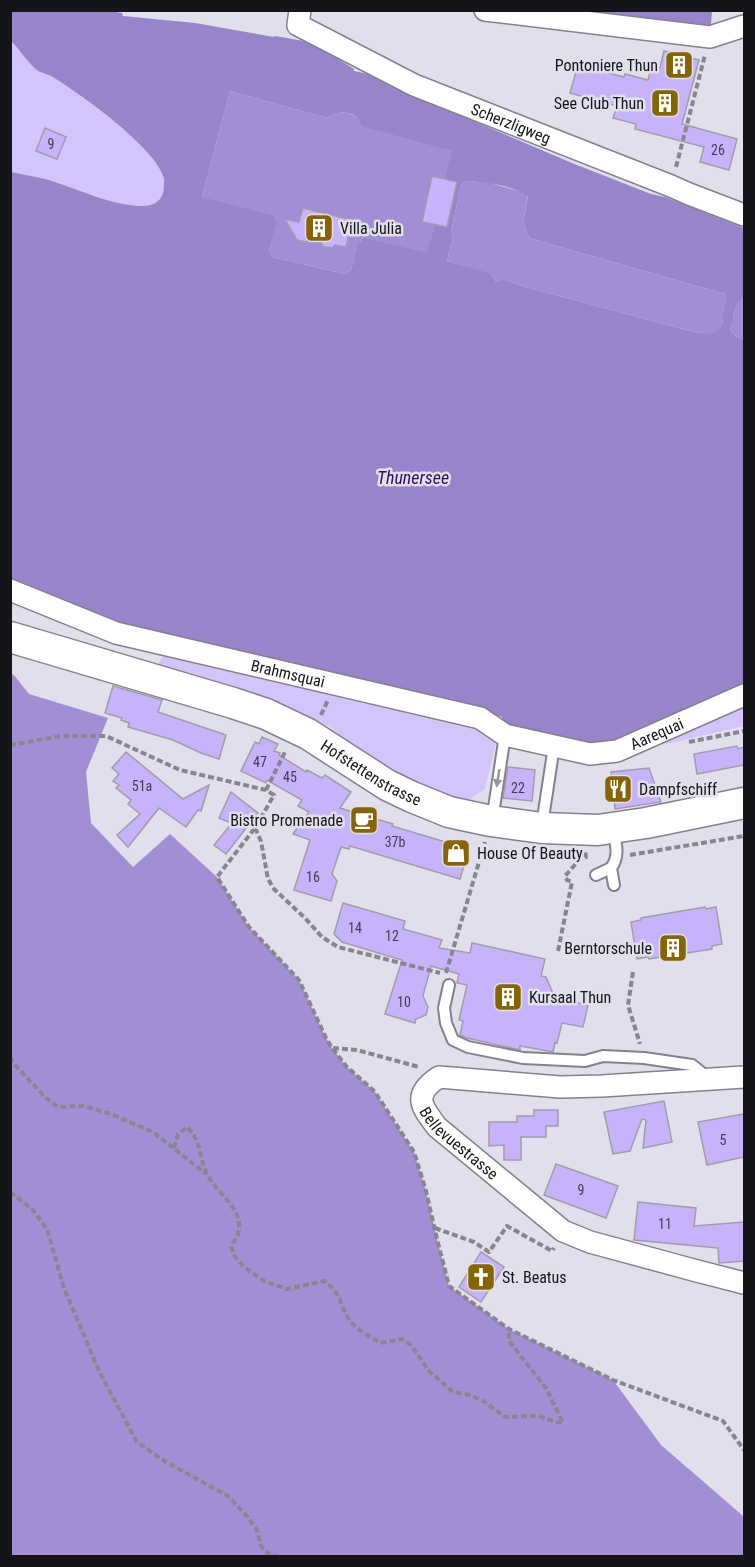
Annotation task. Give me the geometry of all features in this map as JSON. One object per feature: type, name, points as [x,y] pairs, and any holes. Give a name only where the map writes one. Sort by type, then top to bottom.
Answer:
[{"type":"main road","name":"Hofstettenstrasse","points":[[10,637],[233,702],[266,714],[322,742],[387,785],[489,829],[542,828],[583,831],[613,829],[744,803]]},
{"type":"street","name":"Scherzligweg","points":[[300,10],[298,25],[414,85],[744,215]]},
{"type":"street","points":[[485,10],[710,37],[744,26]]},
{"type":"street","name":"Brahmsquai","points":[[10,590],[116,633],[480,718],[505,735],[560,747]]},
{"type":"street","name":"Aarequai","points":[[560,747],[590,754],[617,751],[744,695]]},
{"type":"street","name":"Bellevuestrasse","points":[[744,1077],[560,1087],[439,1077],[423,1091],[421,1099],[423,1109],[437,1126],[563,1231],[590,1242],[744,1283]]},
{"type":"lane","points":[[489,829],[505,735]]},
{"type":"lane","points":[[542,828],[560,747]]},
{"type":"lane","points":[[596,875],[611,868],[615,862],[617,855],[613,829]]},
{"type":"lane","points":[[611,868],[614,885]]},
{"type":"lane","points":[[449,986],[444,1008],[446,1023],[453,1040],[468,1047],[524,1058],[585,1061],[603,1056],[644,1058],[692,1065],[710,1079]]},
{"type":"path","points":[[671,186],[710,37]]},
{"type":"path","points":[[10,745],[62,736],[106,736],[180,770],[266,790],[274,795],[255,828],[217,877],[249,927],[299,980],[332,1048],[347,1067],[375,1092],[414,1152],[449,1286],[509,1329],[613,1380],[723,1421],[744,1450]]},
{"type":"path","points":[[266,790],[289,745]]},
{"type":"path","points":[[255,828],[261,841],[268,879],[274,889],[322,937],[339,947],[445,975],[489,829]]},
{"type":"path","points":[[634,855],[744,836]]},
{"type":"path","points":[[558,951],[572,882],[565,876],[580,860],[586,857]]},
{"type":"path","points":[[633,972],[628,1005],[644,1058]]},
{"type":"path","points":[[332,1048],[357,1050],[418,1066],[439,1077]]},
{"type":"path","points":[[10,1057],[46,1098],[58,1107],[84,1106],[111,1114],[153,1132],[207,1174]]},
{"type":"path","points":[[174,1148],[178,1134],[188,1127],[196,1136],[207,1174],[233,1209],[239,1222],[239,1233],[231,1246],[234,1256],[244,1267],[264,1281],[287,1289],[324,1281],[335,1289],[348,1318],[365,1334],[380,1343],[402,1339],[411,1345],[429,1371],[453,1392],[470,1395],[505,1416],[539,1416],[563,1423],[546,1388],[509,1341],[509,1329]]},
{"type":"path","points":[[10,1192],[33,1210],[47,1229],[64,1288],[99,1371],[137,1442],[166,1462],[228,1496],[257,1530],[261,1546],[270,1555],[276,1557]]},
{"type":"path","points":[[434,1228],[474,1242],[489,1252],[507,1226],[552,1251]]},
{"type":"shaded area","points":[[10,41],[38,71],[51,76],[97,108],[148,152],[159,167],[164,179],[163,193],[159,201],[150,205],[138,206],[117,203],[50,180],[11,172]]},
{"type":"shaded area","points":[[230,91],[327,118],[339,113],[348,113],[360,120],[452,151],[457,182],[447,227],[427,254],[363,237],[361,243],[358,243],[351,270],[345,274],[272,257],[269,251],[276,221],[202,197]]},
{"type":"shaded area","points":[[465,181],[486,182],[528,195],[523,222],[529,238],[725,294],[726,302],[721,326],[712,333],[694,332],[502,279],[496,282],[491,274],[447,261],[461,185]]},
{"type":"shaded area","points":[[744,299],[744,339],[737,337],[730,330],[737,306]]},
{"type":"shaded area","points":[[164,652],[344,699],[477,730],[496,742],[485,789],[466,802],[422,789],[368,760],[329,726],[204,678],[157,668]]},
{"type":"shaded area","points":[[11,674],[29,694],[108,718],[86,772],[91,823],[133,867],[170,834],[217,877],[249,927],[299,980],[332,1048],[347,1067],[375,1092],[414,1152],[449,1286],[509,1329],[613,1380],[661,1445],[742,1515],[744,1519],[744,1556],[11,1556]]},
{"type":"shaded area","points":[[744,704],[744,726],[666,744],[664,736]]},
{"type":"water","name":"Thunersee","points":[[103,10],[122,13],[123,16],[195,23],[304,41],[317,46],[354,71],[368,74],[572,163],[744,228],[744,299],[737,306],[730,330],[737,337],[744,339],[744,688],[599,749],[500,726],[502,717],[162,638],[11,585],[11,172],[39,177],[107,200],[138,206],[150,205],[159,200],[163,193],[164,179],[159,167],[148,152],[133,137],[79,95],[51,76],[38,71],[31,64],[11,41],[11,11]],"holes":[[[230,91],[327,118],[337,113],[347,113],[356,117],[362,126],[452,151],[445,179],[457,182],[447,227],[435,225],[427,253],[363,237],[361,243],[358,242],[351,270],[345,274],[272,257],[269,251],[277,221],[274,220],[275,216],[202,197]],[[465,181],[498,185],[528,196],[523,222],[529,238],[725,294],[726,301],[721,326],[712,333],[694,332],[502,279],[496,282],[491,274],[447,261],[461,185]]]},
{"type":"water","points":[[744,10],[712,11],[711,25],[549,11]]},
{"type":"building","points":[[664,51],[699,60],[682,124],[737,139],[729,170],[700,162],[704,147],[635,129],[636,124],[613,118],[617,106],[570,93],[578,65],[624,77],[625,74],[648,80],[651,69],[659,71]]},
{"type":"building","points":[[45,128],[66,137],[57,159],[36,151]]},
{"type":"building","points":[[432,176],[457,182],[447,227],[422,222]]},
{"type":"building","name":"Villa Julia","points":[[303,208],[352,220],[346,247],[323,246],[316,232],[306,242],[297,240],[285,219],[299,222]]},
{"type":"building","points":[[113,686],[162,700],[158,712],[226,735],[219,759],[173,740],[128,727],[129,723],[121,720],[122,718],[105,713]]},
{"type":"building","points":[[262,737],[278,744],[274,751],[306,772],[307,770],[322,778],[325,775],[351,792],[340,808],[469,849],[460,879],[350,846],[349,849],[341,847],[332,874],[337,881],[331,901],[294,890],[310,840],[293,834],[309,812],[298,806],[302,800],[267,780],[266,783],[241,771],[255,742],[259,744]]},
{"type":"building","points":[[737,746],[738,749],[744,747],[744,765],[697,774],[694,754]]},
{"type":"building","points":[[126,752],[183,799],[209,785],[201,811],[198,810],[186,827],[159,808],[128,847],[117,835],[140,814],[128,804],[131,800],[116,788],[119,785],[113,781],[119,774],[112,768]]},
{"type":"building","points":[[508,767],[535,770],[532,801],[503,798]]},
{"type":"building","points":[[649,768],[661,802],[615,809],[611,772]]},
{"type":"building","points":[[231,792],[258,813],[226,854],[214,845],[232,823],[219,818]]},
{"type":"building","points":[[343,903],[405,921],[403,929],[442,940],[439,948],[470,953],[472,943],[545,959],[541,976],[546,977],[555,998],[588,1005],[583,1027],[562,1023],[553,1052],[520,1046],[520,1050],[467,1038],[460,1035],[463,1021],[459,1020],[467,985],[457,983],[459,974],[431,966],[423,996],[428,1007],[426,1015],[416,1019],[415,1023],[385,1014],[402,960],[342,942],[334,934]]},
{"type":"building","name":"Berntorschule","points":[[705,907],[706,909],[716,907],[722,944],[712,946],[712,949],[637,959],[631,922],[641,920],[641,918]]},
{"type":"building","points":[[664,1101],[672,1142],[643,1148],[646,1120],[642,1119],[630,1151],[613,1154],[604,1112]]},
{"type":"building","points":[[534,1110],[558,1110],[558,1126],[546,1126],[546,1137],[521,1137],[521,1160],[504,1160],[504,1145],[489,1146],[489,1122],[517,1122],[517,1116],[534,1116]]},
{"type":"building","points":[[744,1114],[744,1157],[707,1165],[698,1122]]},
{"type":"building","points":[[556,1164],[618,1186],[606,1218],[544,1195]]},
{"type":"building","points":[[638,1202],[696,1208],[694,1226],[744,1222],[744,1261],[719,1263],[718,1248],[634,1240]]},
{"type":"building","name":"St. Beatus","points":[[481,1252],[504,1267],[481,1302],[459,1287]]},
{"type":"place","name":"Pontoniere Thun","points":[[679,65]]},
{"type":"place","name":"See Club Thun","points":[[665,103]]},
{"type":"place","name":"Villa Julia","points":[[319,228]]},
{"type":"place","name":"Dampfschiff","points":[[618,789]]},
{"type":"place","name":"Bistro Promenade","points":[[364,820]]},
{"type":"place","name":"House Of Beauty","points":[[456,853]]},
{"type":"place","name":"Berntorschule","points":[[673,948]]},
{"type":"place","name":"Kursaal Thun","points":[[508,997]]},
{"type":"place","name":"St. Beatus","points":[[481,1277]]}]
